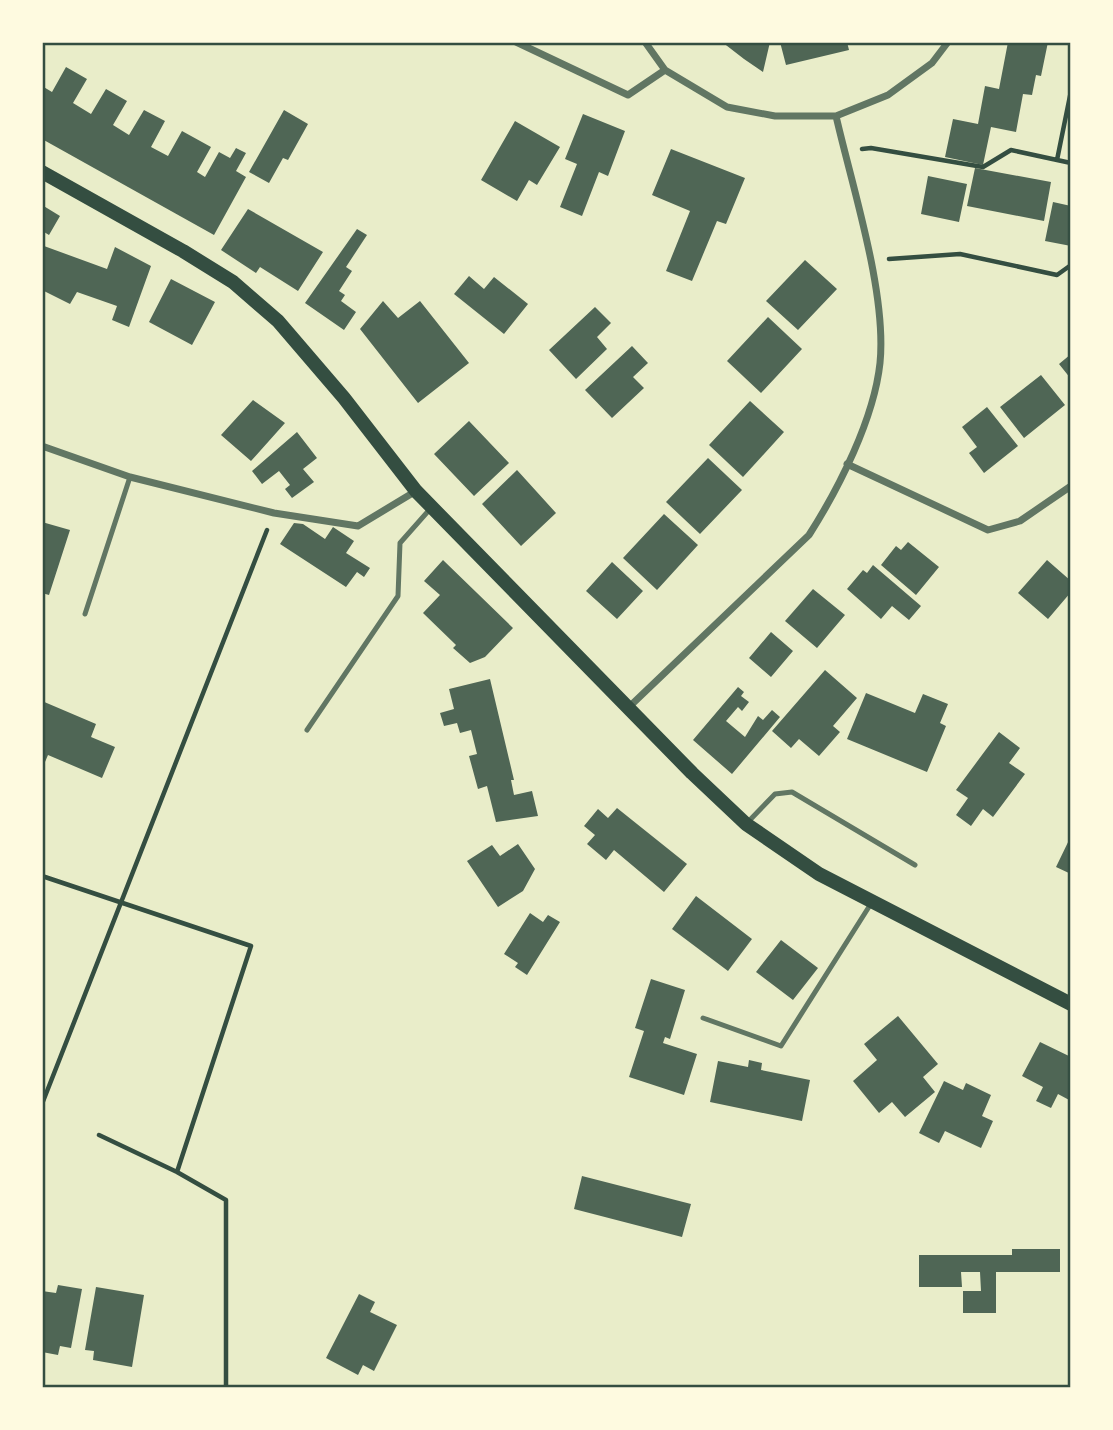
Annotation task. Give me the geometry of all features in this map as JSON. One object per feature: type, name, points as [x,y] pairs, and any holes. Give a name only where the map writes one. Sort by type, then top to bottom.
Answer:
[{"type":"main road","points":[[42,172],[233,282],[278,321],[314,361],[416,491],[628,708],[746,824],[819,874],[1071,1004]]},
{"type":"street","points":[[516,42],[628,95],[665,70]]},
{"type":"street","points":[[645,42],[665,70],[727,107],[775,116],[836,116],[888,95],[932,63],[948,42]]},
{"type":"street","points":[[628,708],[810,535],[831,501],[869,409],[880,363],[880,327],[870,263],[836,116]]},
{"type":"street","points":[[42,446],[130,477],[274,513],[358,526],[416,491]]},
{"type":"street","points":[[847,464],[988,530],[1020,521],[1071,486]]},
{"type":"lane","points":[[85,614],[130,477]]},
{"type":"lane","points":[[307,730],[398,596],[400,543],[432,506]]},
{"type":"lane","points":[[746,824],[775,794],[792,792],[915,865]]},
{"type":"lane","points":[[703,1018],[781,1046],[872,902]]},
{"type":"path","points":[[1057,160],[1071,91]]},
{"type":"path","points":[[844,152],[871,148],[984,167],[1011,150],[1071,163]]},
{"type":"path","points":[[870,263],[897,257],[960,254],[1057,275],[1071,265]]},
{"type":"path","points":[[42,1104],[274,513]]},
{"type":"path","points":[[42,876],[250,946],[177,1172]]},
{"type":"path","points":[[99,1135],[177,1172],[226,1200],[226,1388]]},
{"type":"building","points":[[722,42],[770,42],[763,72],[744,59]]},
{"type":"building","points":[[780,42],[847,42],[849,50],[786,65]]},
{"type":"building","points":[[1008,42],[1048,42],[1041,76],[1036,75],[1032,95],[1023,94],[1016,132],[991,127],[983,165],[945,157],[953,119],[978,124],[985,86],[999,89]]},
{"type":"building","points":[[66,67],[87,79],[73,103],[91,114],[106,89],[127,101],[113,125],[129,135],[144,110],[165,121],[151,147],[168,156],[182,131],[211,147],[197,172],[205,177],[219,152],[230,158],[236,148],[246,153],[236,171],[246,177],[214,235],[42,139],[42,86],[52,92]]},
{"type":"building","points":[[284,110],[308,124],[288,160],[283,158],[269,183],[249,172]]},
{"type":"building","points":[[583,114],[625,131],[608,176],[599,172],[582,216],[560,207],[577,164],[565,159]]},
{"type":"building","points":[[515,121],[560,147],[537,185],[529,180],[517,201],[481,180]]},
{"type":"building","points":[[671,149],[745,178],[726,224],[717,221],[692,281],[666,271],[690,211],[652,195]]},
{"type":"building","points":[[975,168],[1051,182],[1044,221],[967,206]]},
{"type":"building","points":[[928,176],[967,184],[959,222],[921,214]]},
{"type":"building","points":[[1053,202],[1071,206],[1071,246],[1045,241]]},
{"type":"building","points":[[42,205],[60,216],[49,235],[44,232],[42,235]]},
{"type":"building","points":[[248,209],[323,252],[298,291],[260,267],[256,273],[221,250]]},
{"type":"building","points":[[357,229],[367,235],[346,267],[352,271],[339,291],[345,295],[341,301],[356,312],[344,330],[305,303]]},
{"type":"building","points":[[44,246],[107,269],[115,247],[151,266],[129,327],[112,320],[117,306],[77,292],[70,304],[42,290]]},
{"type":"building","points":[[805,260],[837,289],[798,330],[766,301]]},
{"type":"building","points":[[469,276],[484,289],[494,277],[528,304],[504,334],[454,294]]},
{"type":"building","points":[[171,279],[215,302],[192,345],[149,322]]},
{"type":"building","points":[[383,301],[398,318],[420,301],[469,363],[418,403],[360,329]]},
{"type":"building","points":[[595,307],[611,323],[597,337],[607,349],[576,379],[549,350]]},
{"type":"building","points":[[768,317],[802,349],[761,393],[727,361]]},
{"type":"building","points":[[632,346],[648,363],[633,377],[644,388],[612,418],[585,390]]},
{"type":"building","points":[[1071,354],[1071,379],[1059,364]]},
{"type":"building","points":[[1041,375],[1065,405],[1024,438],[1000,407]]},
{"type":"building","points":[[253,400],[285,423],[251,461],[221,435]]},
{"type":"building","points":[[750,401],[784,432],[743,477],[709,445]]},
{"type":"building","points":[[987,407],[1018,446],[984,473],[969,453],[977,447],[962,427]]},
{"type":"building","points":[[469,421],[509,463],[474,496],[434,454]]},
{"type":"building","points":[[297,432],[317,458],[303,469],[314,482],[292,498],[285,489],[290,485],[279,471],[262,484],[252,471]]},
{"type":"building","points":[[708,458],[742,490],[700,534],[666,502]]},
{"type":"building","points":[[517,470],[556,513],[521,546],[482,504]]},
{"type":"building","points":[[664,514],[698,545],[657,590],[623,558]]},
{"type":"building","points":[[42,522],[70,530],[49,595],[42,593]]},
{"type":"building","points":[[294,523],[303,524],[325,539],[333,527],[354,541],[346,553],[370,568],[364,577],[357,572],[346,587],[280,544]]},
{"type":"building","points":[[908,542],[939,567],[916,595],[881,565],[896,546],[901,550]]},
{"type":"building","points":[[443,560],[513,628],[485,657],[470,663],[453,648],[456,645],[423,613],[440,595],[424,581]]},
{"type":"building","points":[[1047,560],[1071,581],[1071,592],[1048,619],[1018,593]]},
{"type":"building","points":[[612,562],[643,591],[617,619],[586,591]]},
{"type":"building","points":[[873,565],[921,606],[909,620],[892,606],[881,619],[847,589],[863,570],[867,573]]},
{"type":"building","points":[[813,589],[845,615],[817,648],[785,621]]},
{"type":"building","points":[[771,632],[793,651],[771,677],[749,658]]},
{"type":"building","points":[[825,670],[857,698],[833,726],[840,732],[819,756],[799,739],[791,748],[772,731]]},
{"type":"building","points":[[490,679],[514,780],[511,780],[514,795],[532,791],[538,816],[496,822],[487,786],[478,789],[469,756],[477,754],[471,730],[460,733],[457,723],[444,726],[440,713],[454,709],[449,689]]},
{"type":"building","points":[[738,687],[744,692],[741,696],[749,702],[742,711],[738,707],[726,721],[745,737],[758,716],[763,720],[772,710],[780,717],[732,774],[693,740]]},
{"type":"building","points":[[866,693],[915,713],[923,694],[948,704],[940,723],[946,726],[927,772],[847,739]]},
{"type":"building","points":[[42,701],[96,724],[91,737],[115,747],[102,778],[48,755],[42,769]]},
{"type":"building","points":[[999,732],[1020,748],[1009,763],[1025,774],[993,817],[983,809],[971,826],[956,815],[968,798],[956,790]]},
{"type":"building","points":[[617,808],[687,864],[664,892],[614,850],[606,860],[587,844],[595,835],[584,826],[598,809],[608,818]]},
{"type":"building","points":[[1071,836],[1071,874],[1056,867]]},
{"type":"building","points":[[518,844],[535,869],[523,891],[498,907],[467,861],[492,845],[500,856]]},
{"type":"building","points":[[696,896],[752,939],[728,971],[672,929]]},
{"type":"building","points":[[530,913],[543,922],[548,915],[560,922],[527,975],[515,967],[518,963],[504,954]]},
{"type":"building","points":[[781,940],[818,968],[793,1000],[756,972]]},
{"type":"building","points":[[651,979],[685,990],[670,1039],[665,1037],[663,1043],[697,1054],[684,1095],[629,1077],[644,1031],[635,1028]]},
{"type":"building","points":[[898,1016],[938,1064],[923,1077],[935,1092],[905,1117],[892,1102],[879,1113],[853,1081],[877,1060],[864,1044]]},
{"type":"building","points":[[1040,1042],[1071,1057],[1071,1101],[1058,1094],[1051,1108],[1036,1101],[1043,1087],[1022,1076]]},
{"type":"building","points":[[749,1060],[762,1063],[761,1070],[810,1080],[802,1121],[710,1102],[718,1061],[748,1067]]},
{"type":"building","points":[[944,1081],[963,1090],[966,1083],[991,1095],[982,1116],[993,1121],[981,1148],[945,1131],[939,1143],[919,1133]]},
{"type":"building","points":[[582,1176],[691,1204],[682,1237],[574,1209]]},
{"type":"building","points":[[1012,1249],[1060,1249],[1060,1272],[996,1272],[996,1313],[963,1313],[963,1291],[981,1291],[980,1272],[961,1272],[962,1287],[919,1287],[919,1255],[1012,1255]]},
{"type":"building","points":[[58,1285],[82,1289],[71,1348],[60,1346],[58,1355],[42,1352],[42,1291],[56,1293]]},
{"type":"building","points":[[96,1287],[144,1295],[132,1367],[93,1360],[94,1351],[85,1350]]},
{"type":"building","points":[[359,1294],[375,1302],[370,1312],[397,1325],[374,1371],[363,1365],[358,1375],[326,1358]]}]
